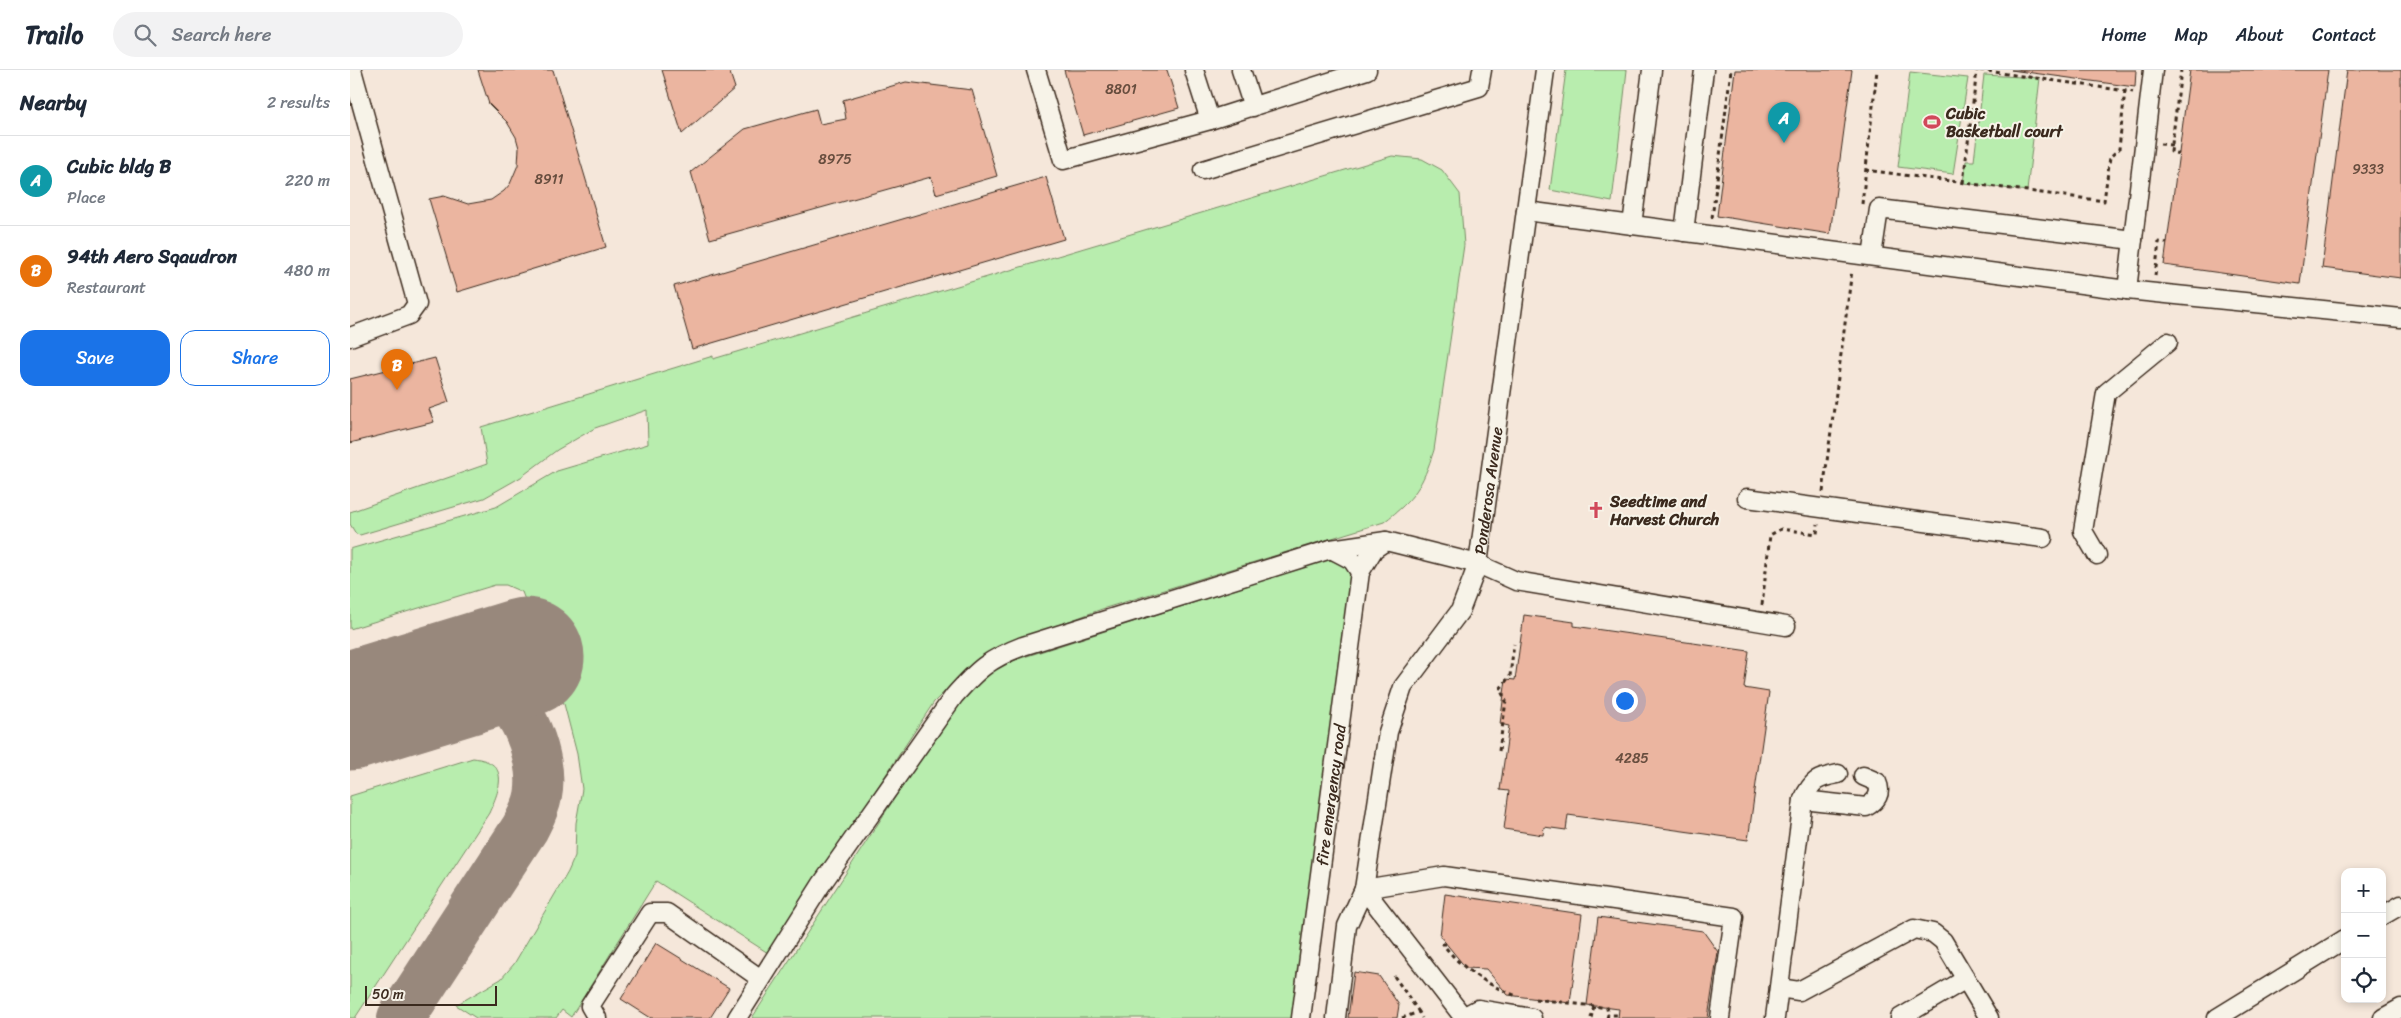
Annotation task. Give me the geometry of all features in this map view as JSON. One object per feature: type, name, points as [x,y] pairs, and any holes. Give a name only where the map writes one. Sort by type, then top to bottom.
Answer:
[{"type":"street","points":[[350,337],[409,315],[417,304],[352,70]]},
{"type":"street","points":[[1036,70],[1063,160],[1210,120],[1367,70]]},
{"type":"street","points":[[1194,70],[1210,120]]},
{"type":"street","points":[[1242,70],[1253,107]]},
{"type":"street","points":[[1203,170],[1479,87],[1482,70]]},
{"type":"street","name":"Ponderosa Avenue","points":[[1336,1018],[1347,926],[1364,889],[1391,723],[1403,687],[1460,611],[1478,564],[1545,70]]},
{"type":"street","points":[[1632,225],[1652,70]]},
{"type":"street","points":[[1684,232],[1704,70]]},
{"type":"street","points":[[2127,290],[2153,70]]},
{"type":"street","points":[[1872,256],[1879,209],[2133,240]]},
{"type":"street","points":[[1526,211],[2127,290],[2401,318]]},
{"type":"street","points":[[2097,555],[2083,530],[2106,392],[2168,342]]},
{"type":"street","points":[[1747,498],[2043,538]]},
{"type":"street","points":[[736,1018],[838,861],[954,696],[979,668],[998,656],[1022,646],[1330,549],[1386,541],[1478,564],[1516,581],[1786,626]]},
{"type":"street","name":"fire emergency road","points":[[1301,1018],[1360,572],[1374,549],[1386,541]]},
{"type":"street","points":[[1330,549],[1352,560],[1360,572]]},
{"type":"street","points":[[1775,1018],[1803,800],[1810,785],[1821,777],[1838,774]]},
{"type":"street","points":[[1803,800],[1866,807],[1874,803],[1880,788],[1877,782],[1863,776]]},
{"type":"street","points":[[1532,1018],[1478,1009],[1463,1017],[1364,889],[1444,876],[1734,917],[1720,1018]]},
{"type":"street","points":[[2386,914],[2401,905]]},
{"type":"street","points":[[597,1018],[590,1006],[650,913],[667,913],[761,979]]},
{"type":"street","points":[[1779,988],[1799,991],[1914,929],[1933,933],[1943,941],[1989,1018]]},
{"type":"street","points":[[2217,1018],[2341,941]]},
{"type":"street","points":[[1900,1018],[1966,979]]},
{"type":"street","points":[[2383,1018],[2401,1008]]},
{"type":"path","points":[[1721,221],[1712,220],[1731,70]]},
{"type":"path","points":[[1861,213],[1877,70]]},
{"type":"path","points":[[1963,183],[1979,70],[2137,92]]},
{"type":"path","points":[[2179,154],[2171,152],[2182,70]]},
{"type":"path","points":[[1865,170],[2104,202],[2110,157],[2118,148],[2125,90]]},
{"type":"path","points":[[2156,144],[2172,145]]},
{"type":"path","points":[[2152,292],[2159,242],[2167,243]]},
{"type":"path","points":[[1823,495],[1852,265]]},
{"type":"path","points":[[1761,608],[1770,535],[1781,529],[1816,534],[1819,520]]},
{"type":"path","points":[[1499,751],[1506,701],[1500,689],[1510,676],[1514,644]]},
{"type":"path","points":[[1446,944],[1443,944],[1454,960],[1501,990],[1520,998]]},
{"type":"path","points":[[1394,976],[1422,1018]]},
{"type":"path","points":[[1529,998],[1608,1008],[1608,1016],[1618,1015]]},
{"type":"path","points":[[1591,1018],[1594,1006]]},
{"type":"path","points":[[1402,1018],[1419,1012]]},
{"type":"green space","points":[[1566,70],[1627,70],[1612,202],[1550,190]]},
{"type":"green space","name":"Cubic Basketball court","points":[[1910,72],[1968,78],[1953,174],[1898,167]]},
{"type":"green space","points":[[1984,75],[2040,78],[2027,191],[1963,183],[1966,161],[1974,161]]},
{"type":"green space","points":[[1392,156],[1422,159],[1442,170],[1460,194],[1464,245],[1434,450],[1421,483],[1403,506],[1384,522],[1102,609],[1031,635],[992,654],[964,672],[934,702],[768,953],[656,881],[571,1017],[562,1010],[556,1018],[476,1018],[456,1005],[501,979],[514,964],[568,872],[575,856],[576,823],[582,789],[577,754],[563,700],[522,592],[506,585],[495,585],[350,629],[350,549],[496,507],[557,471],[648,444],[647,410],[595,428],[557,450],[521,477],[484,498],[360,535],[356,534],[350,524],[350,512],[487,464],[481,427],[713,356],[713,359]]},
{"type":"green space","points":[[1327,560],[1342,562],[1354,580],[1295,1018],[752,1018],[964,691],[999,665]]},
{"type":"green space","points":[[473,758],[493,765],[498,771],[499,786],[489,813],[355,1018],[350,1018],[350,796]]},
{"type":"building","points":[[478,70],[553,70],[606,247],[457,292],[429,199],[444,196],[468,204],[491,200],[510,184],[518,165],[519,148],[516,137],[507,122],[489,104]]},
{"type":"building","points":[[662,70],[729,70],[735,88],[682,134]]},
{"type":"building","points":[[1064,70],[1167,70],[1179,108],[1083,135]]},
{"type":"building","points":[[1735,70],[1852,70],[1830,234],[1717,216]]},
{"type":"building","points":[[2011,70],[2136,70],[2135,87]]},
{"type":"building","points":[[2190,70],[2328,70],[2300,284],[2164,265]]},
{"type":"building","points":[[2347,70],[2401,70],[2401,278],[2322,268]]},
{"type":"building","points":[[906,82],[972,90],[997,176],[936,194],[931,177],[710,239],[691,172],[745,129],[816,109],[820,124],[846,119],[843,100]]},
{"type":"building","points":[[1046,177],[1064,239],[692,349],[674,286]]},
{"type":"building","points":[[435,358],[449,402],[429,409],[434,422],[350,443],[350,379]]},
{"type":"building","points":[[1524,615],[1574,622],[1574,626],[1749,651],[1744,688],[1769,692],[1748,840],[1568,815],[1566,830],[1544,827],[1543,835],[1504,829],[1509,791],[1500,790],[1509,726],[1500,724],[1506,679],[1515,680]]},
{"type":"building","points":[[1445,894],[1582,914],[1570,1003],[1508,995],[1486,969],[1466,968],[1440,936]]},
{"type":"building","points":[[1598,917],[1703,931],[1718,952],[1708,1018],[1618,1018],[1619,1009],[1587,1005]]},
{"type":"building","points":[[656,943],[729,988],[710,1018],[651,1018],[621,999]]},
{"type":"building","points":[[1354,972],[1379,976],[1399,1005],[1397,1018],[1348,1018]]},
{"type":"taxiway","points":[[401,1018],[525,828],[538,796],[539,770],[532,741],[526,727],[511,704],[502,696],[489,689],[447,681]]},
{"type":"runway","points":[[350,711],[525,657]]},
{"type":"place","name":"Cubic Basketball court","points":[[1932,122]]},
{"type":"place","name":"Cubic bldg B","points":[[1784,143]]},
{"type":"place","name":"94th Aero Sqaudron","points":[[397,390]]},
{"type":"place","name":"Seedtime and Harvest Church","points":[[1596,510]]}]
